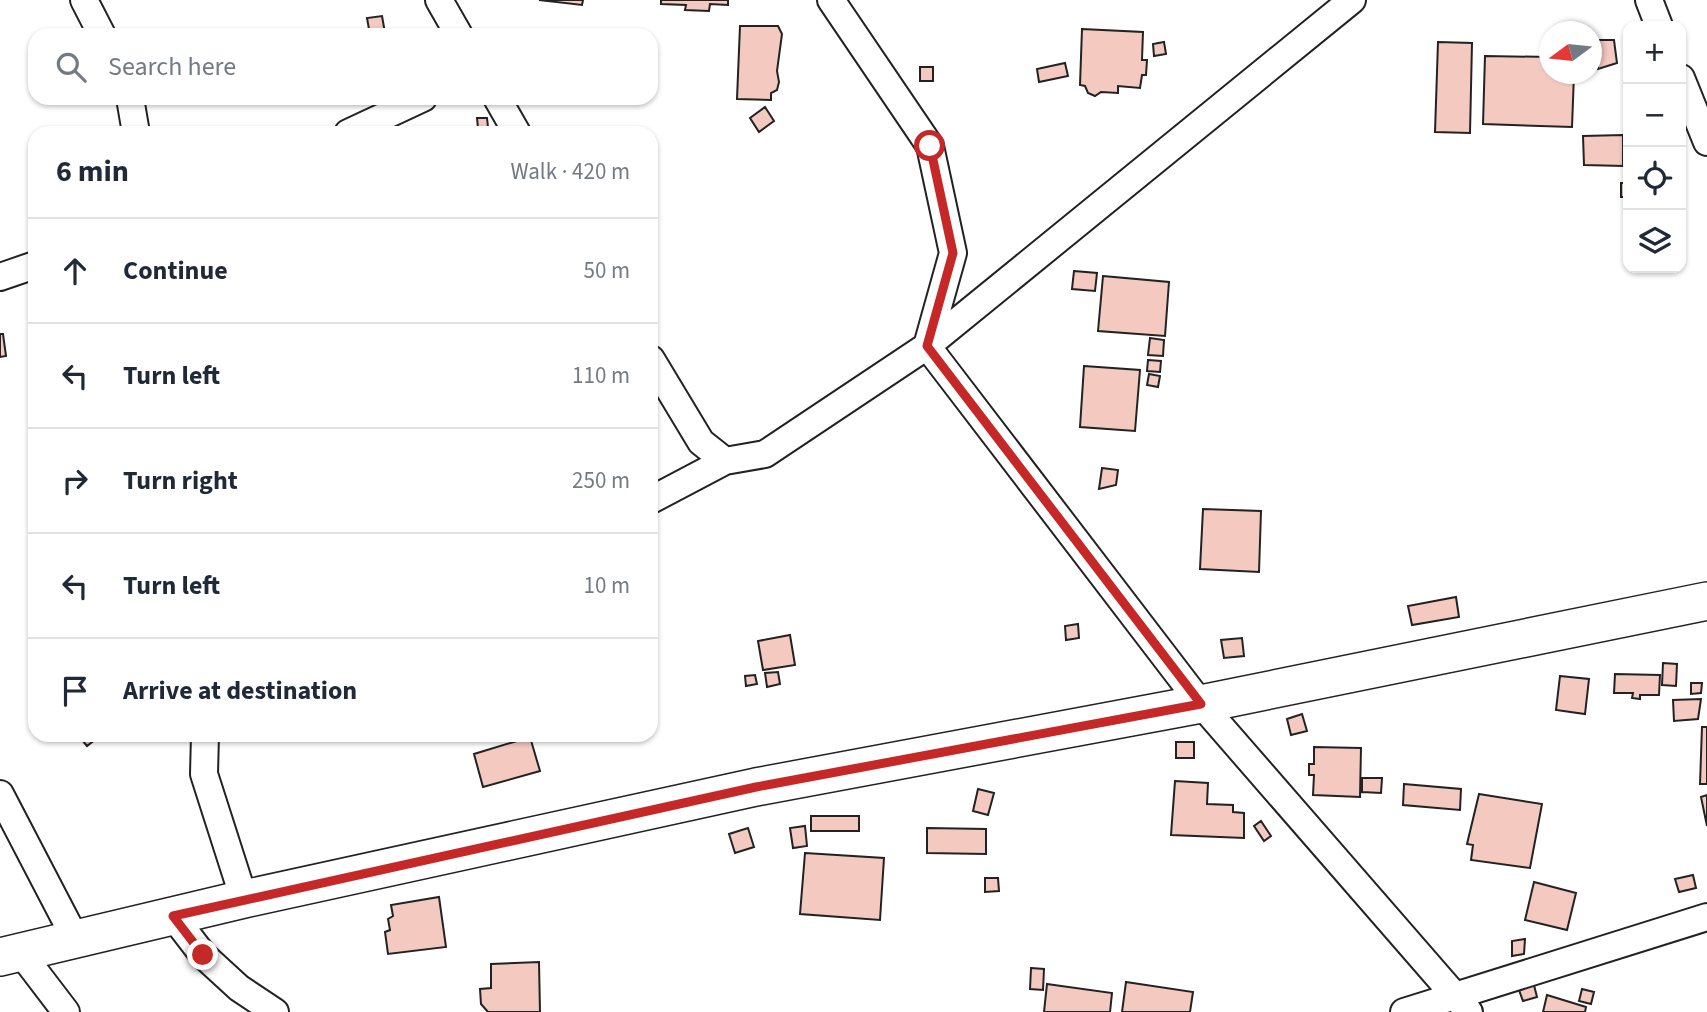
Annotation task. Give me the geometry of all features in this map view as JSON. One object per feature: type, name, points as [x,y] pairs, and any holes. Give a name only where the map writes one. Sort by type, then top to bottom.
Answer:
[{"type":"street","points":[[84,0],[98,28]]},
{"type":"street","points":[[439,0],[455,28]]},
{"type":"street","points":[[831,0],[930,146],[953,253],[927,346]]},
{"type":"street","points":[[658,496],[725,461],[765,454],[927,346],[1352,0]]},
{"type":"street","points":[[1648,0],[1657,21]]},
{"type":"street","points":[[1683,84],[1707,142]]},
{"type":"street","points":[[131,105],[135,126]]},
{"type":"street","points":[[363,126],[408,105]]},
{"type":"street","points":[[501,105],[513,126]]},
{"type":"street","points":[[0,277],[28,267]]},
{"type":"street","points":[[927,346],[1201,704],[1463,1004]]},
{"type":"street","points":[[658,371],[701,442],[725,461]]},
{"type":"street","points":[[11,955],[244,899],[756,787],[1201,704],[1707,601]]},
{"type":"street","points":[[205,742],[204,774],[244,899]]},
{"type":"street","points":[[0,794],[76,940]]},
{"type":"street","points":[[173,916],[203,955],[239,988],[275,1012]]},
{"type":"street","points":[[1404,1012],[1463,1004],[1707,917]]},
{"type":"street","points":[[11,955],[66,1012]]},
{"type":"building","points":[[539,0],[583,0],[582,5]]},
{"type":"building","points":[[661,0],[728,0],[728,5],[710,4],[709,11],[685,10],[686,5],[661,4]]},
{"type":"building","points":[[382,16],[384,28],[369,28],[367,18]]},
{"type":"building","points":[[740,26],[778,26],[782,34],[777,71],[779,82],[777,90],[771,93],[771,100],[737,99]]},
{"type":"building","points":[[1082,29],[1143,32],[1142,60],[1147,60],[1146,75],[1142,75],[1140,88],[1118,86],[1118,93],[1101,92],[1095,96],[1088,93],[1085,86],[1080,85]]},
{"type":"building","points":[[1602,40],[1614,40],[1617,63],[1602,68]]},
{"type":"building","points":[[1164,42],[1166,54],[1154,56],[1153,44]]},
{"type":"building","points":[[1438,42],[1472,43],[1470,133],[1435,132]]},
{"type":"building","points":[[1485,56],[1539,57],[1539,84],[1574,84],[1572,127],[1483,124]]},
{"type":"building","points":[[1065,63],[1068,76],[1039,82],[1037,69]]},
{"type":"building","points":[[920,67],[933,67],[933,81],[920,81]]},
{"type":"building","points":[[765,107],[774,121],[759,132],[750,118]]},
{"type":"building","points":[[477,118],[487,118],[488,126],[478,126]]},
{"type":"building","points":[[1623,135],[1623,166],[1584,165],[1583,136]]},
{"type":"building","points":[[1074,271],[1097,273],[1095,291],[1072,289]]},
{"type":"building","points":[[1103,276],[1169,282],[1165,336],[1098,331]]},
{"type":"building","points":[[0,334],[3,334],[6,356],[0,357]]},
{"type":"building","points":[[1150,338],[1164,340],[1163,356],[1148,355]]},
{"type":"building","points":[[1148,360],[1161,361],[1160,372],[1147,371]]},
{"type":"building","points":[[1084,366],[1140,370],[1135,431],[1080,427]]},
{"type":"building","points":[[1149,374],[1160,376],[1158,387],[1147,385]]},
{"type":"building","points":[[1102,468],[1118,470],[1116,485],[1099,489]]},
{"type":"building","points":[[1203,509],[1261,511],[1259,572],[1200,569]]},
{"type":"building","points":[[1456,597],[1459,617],[1412,625],[1408,606]]},
{"type":"building","points":[[1078,624],[1079,638],[1066,640],[1065,626]]},
{"type":"building","points":[[790,635],[795,665],[763,670],[758,641]]},
{"type":"building","points":[[1242,638],[1244,656],[1224,658],[1221,640]]},
{"type":"building","points":[[1663,663],[1677,664],[1676,686],[1662,685]]},
{"type":"building","points":[[778,672],[780,684],[767,687],[765,673]]},
{"type":"building","points":[[1615,674],[1660,675],[1659,695],[1640,695],[1640,699],[1632,698],[1633,693],[1614,693]]},
{"type":"building","points":[[755,675],[757,684],[746,686],[745,676]]},
{"type":"building","points":[[1560,676],[1589,679],[1585,714],[1556,710]]},
{"type":"building","points":[[1691,683],[1702,683],[1701,693],[1691,694]]},
{"type":"building","points":[[1701,699],[1698,719],[1674,721],[1673,700]]},
{"type":"building","points":[[1302,714],[1307,731],[1291,735],[1287,719]]},
{"type":"building","points":[[1702,727],[1707,727],[1707,784],[1700,784]]},
{"type":"building","points":[[514,742],[531,742],[540,771],[483,787],[474,754]]},
{"type":"building","points":[[1176,742],[1194,742],[1194,758],[1176,758]]},
{"type":"building","points":[[1314,747],[1361,748],[1360,797],[1313,795],[1314,775],[1309,775],[1309,764],[1314,764]]},
{"type":"building","points":[[1362,778],[1382,778],[1381,793],[1362,792]]},
{"type":"building","points":[[1175,781],[1208,783],[1207,804],[1233,805],[1233,812],[1244,813],[1244,838],[1171,835]]},
{"type":"building","points":[[1404,784],[1461,789],[1460,810],[1403,805]]},
{"type":"building","points":[[978,789],[994,793],[988,815],[973,811]]},
{"type":"building","points":[[1479,794],[1542,804],[1530,868],[1471,860],[1473,845],[1467,844]]},
{"type":"building","points":[[1707,795],[1707,826],[1701,797]]},
{"type":"building","points":[[811,816],[859,816],[859,831],[811,831]]},
{"type":"building","points":[[1261,821],[1271,836],[1264,841],[1254,826]]},
{"type":"building","points":[[805,826],[807,846],[793,848],[790,828]]},
{"type":"building","points":[[748,828],[754,847],[735,853],[729,834]]},
{"type":"building","points":[[927,828],[986,829],[986,854],[927,853]]},
{"type":"building","points":[[805,853],[884,858],[880,920],[800,914]]},
{"type":"building","points":[[1693,875],[1696,888],[1679,892],[1675,879]]},
{"type":"building","points":[[985,878],[998,878],[999,891],[985,892]]},
{"type":"building","points":[[1534,882],[1576,893],[1567,930],[1525,920]]},
{"type":"building","points":[[439,897],[446,947],[388,954],[385,932],[390,930],[388,919],[393,916],[391,905]]},
{"type":"building","points":[[1525,939],[1524,954],[1512,956],[1512,941]]},
{"type":"building","points":[[539,962],[540,1012],[488,1012],[481,1004],[480,989],[491,988],[491,964]]},
{"type":"building","points":[[1031,968],[1044,969],[1043,990],[1030,989]]},
{"type":"building","points":[[1126,982],[1193,992],[1190,1012],[1122,1012]]},
{"type":"building","points":[[1047,984],[1112,993],[1110,1012],[1044,1012]]},
{"type":"building","points":[[1534,985],[1537,997],[1523,1001],[1519,990]]},
{"type":"building","points":[[1582,989],[1594,992],[1591,1004],[1579,1001]]},
{"type":"building","points":[[1547,995],[1586,1007],[1585,1012],[1543,1012]]},
{"type":"route","points":[[203,955],[173,916],[756,787],[1201,704],[927,346],[953,253],[930,146]]}]
